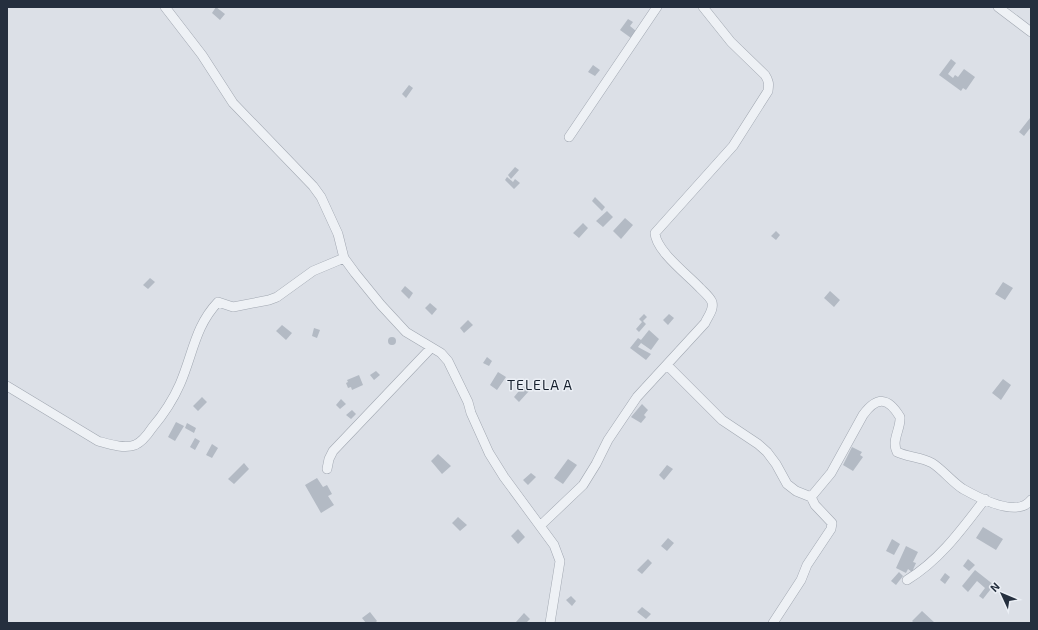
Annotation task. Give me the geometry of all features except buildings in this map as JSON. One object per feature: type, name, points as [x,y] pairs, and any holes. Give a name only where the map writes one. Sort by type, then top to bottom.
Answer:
[{"type":"street","points":[[165,7],[202,55],[233,103],[321,196],[338,234],[344,258],[390,316],[411,336],[441,353],[448,361],[468,402],[471,413],[489,453],[504,477],[541,525],[554,545],[560,561],[550,623]]},
{"type":"street","points":[[568,137],[657,7]]},
{"type":"street","points":[[541,525],[583,485],[608,440],[637,397],[705,322],[712,311],[712,304],[705,292],[662,250],[656,242],[655,233],[733,146],[768,91],[769,86],[765,75],[731,42],[703,7]]},
{"type":"street","points":[[998,7],[1031,32]]},
{"type":"street","points":[[7,386],[98,441],[112,445],[135,445],[144,438],[170,402],[180,385],[198,331],[207,314],[218,302],[233,306],[269,300],[277,297],[313,271],[344,258]]},
{"type":"street","points":[[327,469],[329,459],[333,451],[431,348]]},
{"type":"street","points":[[667,365],[722,420],[758,444],[767,452],[776,464],[787,484],[800,493],[811,497],[815,505],[832,523],[831,529],[806,565],[801,580],[773,623]]},
{"type":"street","points":[[811,497],[831,473],[869,406],[877,401],[882,401],[890,406],[900,417],[900,425],[896,438],[896,452],[932,463],[963,489],[985,499],[1012,508],[1024,506],[1031,500]]},
{"type":"street","points":[[907,580],[923,570],[958,535],[985,499]]},
{"type":"district","name":"TELELA A","points":[[540,384]]}]
